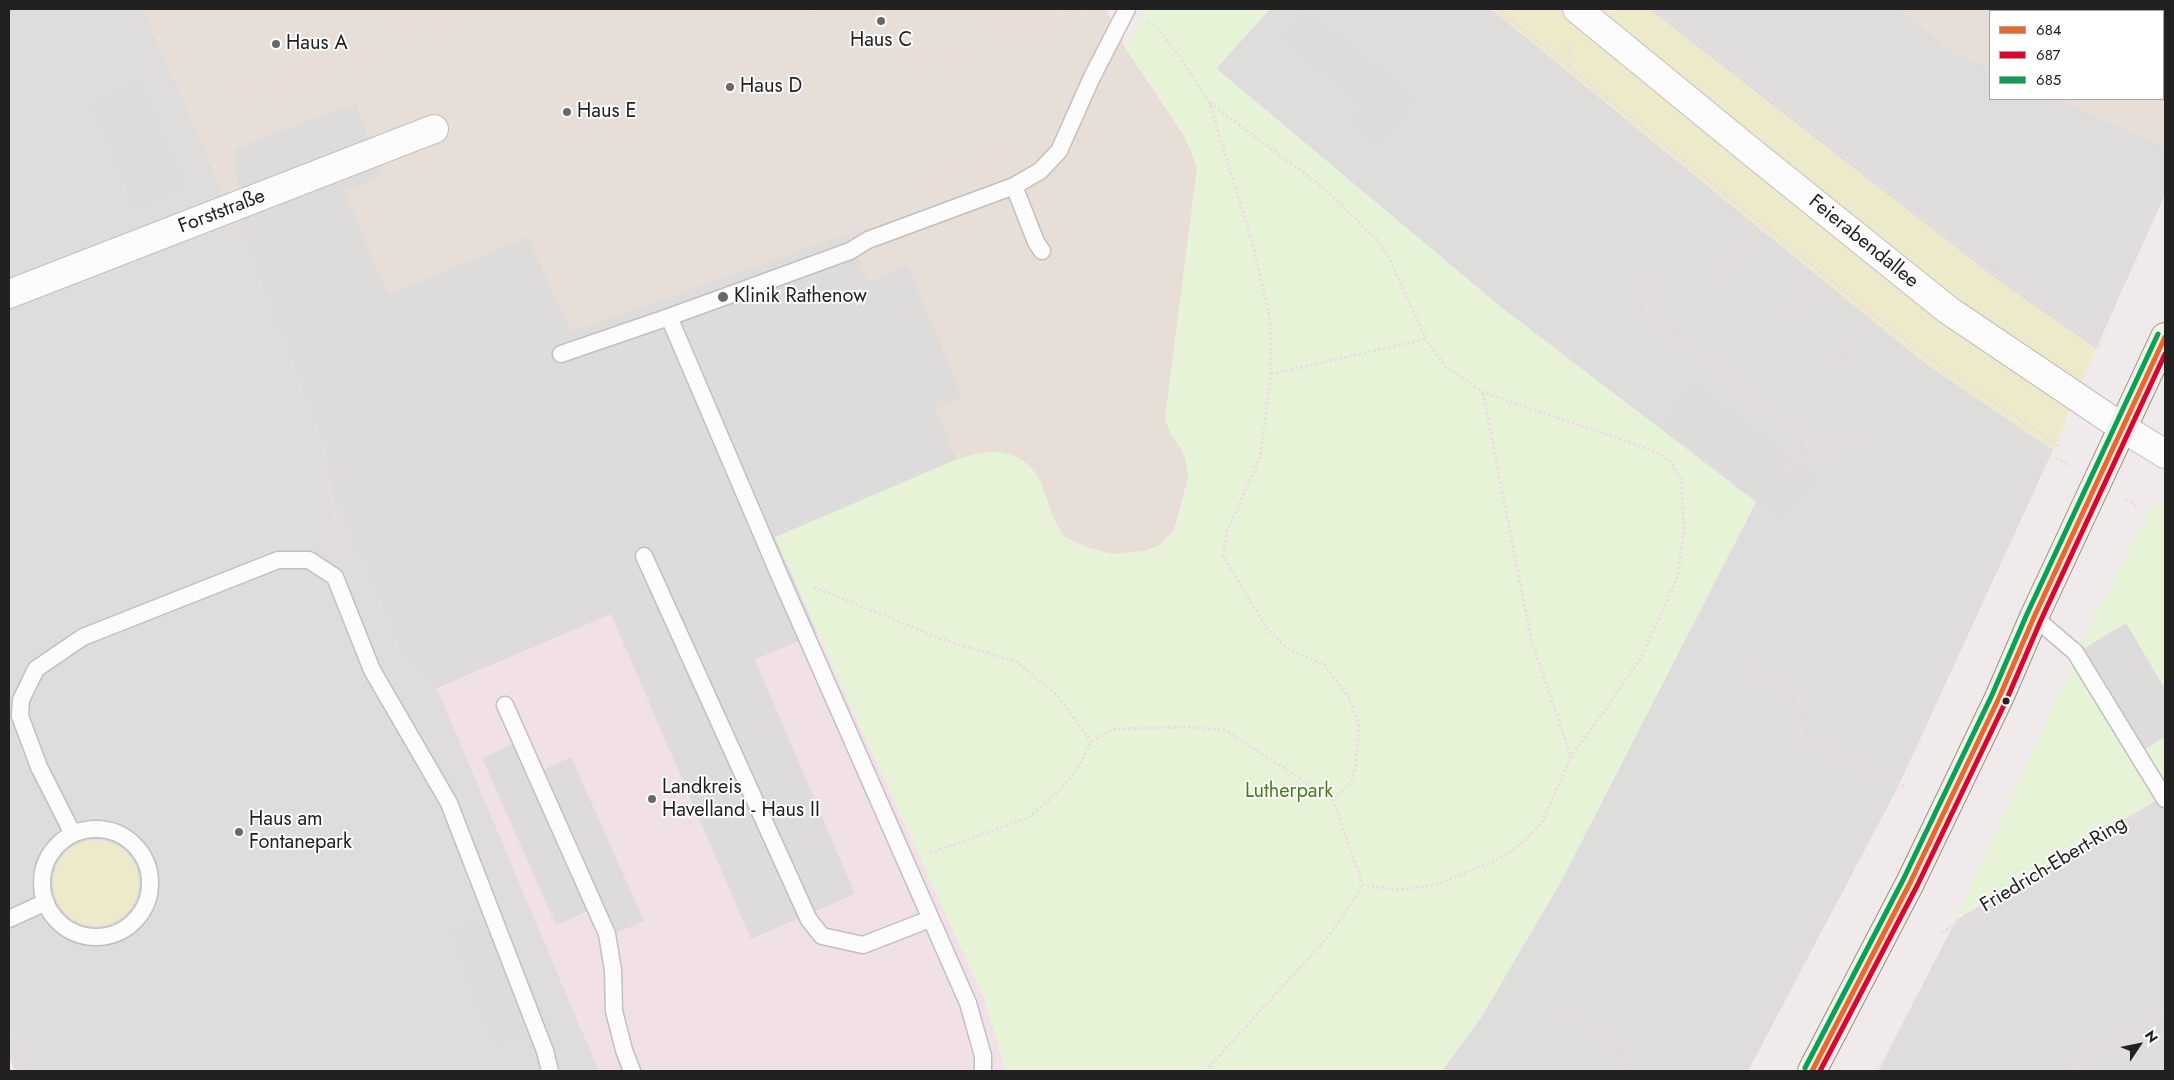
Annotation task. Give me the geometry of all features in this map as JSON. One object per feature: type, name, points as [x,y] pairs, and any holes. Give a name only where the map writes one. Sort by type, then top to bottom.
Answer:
[{"type":"main road","points":[[1812,1071],[1910,883],[1999,698],[2034,617],[2165,337]]},
{"type":"street","name":"Feierabendallee","points":[[1577,9],[1948,310],[2123,428],[2165,454]]},
{"type":"street","name":"Forststraße","points":[[9,294],[434,129]]},
{"type":"lane","points":[[561,354],[850,251],[868,240],[1014,186],[1040,171],[1059,151],[1124,10]]},
{"type":"lane","points":[[1014,186],[1036,242],[1042,251]]},
{"type":"lane","points":[[669,317],[778,572],[968,1003],[983,1056],[984,1071]]},
{"type":"lane","points":[[644,556],[808,920],[822,936],[863,945],[930,919]]},
{"type":"lane","points":[[73,834],[39,768],[20,716],[21,700],[36,669],[83,637],[278,560],[309,560],[335,577],[372,670],[449,803],[545,1051],[550,1071]]},
{"type":"lane","points":[[2034,617],[2074,652],[2165,798]]},
{"type":"lane","points":[[505,705],[607,934],[613,970],[614,1010],[624,1050],[632,1071]]},
{"type":"lane","points":[[89,829],[106,830],[122,835],[136,846],[145,860],[150,876],[147,902],[139,916],[126,928],[111,935],[94,937],[78,934],[63,926],[51,913],[46,902],[42,890],[45,864],[59,843],[73,834],[89,829]]},
{"type":"lane","points":[[9,920],[46,902]]},
{"type":"path","points":[[462,9],[464,18],[481,44],[489,68],[492,100],[521,176],[511,238]]},
{"type":"path","points":[[809,9],[834,72]]},
{"type":"path","points":[[1012,9],[1010,22],[996,64],[991,114],[1000,157],[1014,186]]},
{"type":"path","points":[[1497,9],[1917,350],[2061,447]]},
{"type":"path","points":[[1657,9],[1991,271],[2102,348]]},
{"type":"path","points":[[1000,157],[939,180],[928,178],[922,171],[919,158],[926,141],[916,104],[906,89],[902,73],[904,57],[912,52],[948,50],[961,44],[974,29],[990,21],[1010,22],[1065,14],[1124,10],[1155,26],[1175,50],[1209,102],[1254,248],[1270,320],[1271,374],[1260,458],[1226,534],[1223,556],[1267,629],[1288,649],[1325,665],[1349,698],[1359,726],[1356,765],[1350,783],[1333,800]]},
{"type":"path","points":[[359,14],[371,44]]},
{"type":"path","points":[[237,206],[224,157],[222,122],[226,107],[242,97],[371,44],[443,17],[464,18]]},
{"type":"path","points":[[1567,37],[1572,70]]},
{"type":"path","points":[[1209,102],[1324,188],[1376,239],[1390,260],[1426,340],[1446,367],[1483,392],[1657,452],[1671,462],[1681,478],[1684,527],[1678,576],[1640,660],[1571,757],[1542,823],[1521,844],[1497,860],[1435,885],[1398,890],[1363,886]]},
{"type":"path","points":[[1725,275],[1765,228]]},
{"type":"path","points":[[1645,271],[1660,284],[1646,311],[1822,451],[1842,440],[1858,446]]},
{"type":"path","points":[[1783,321],[1821,272]]},
{"type":"path","points":[[1835,363],[1874,315]]},
{"type":"path","points":[[1271,374],[1426,340]]},
{"type":"path","points":[[1483,392],[1531,639],[1571,757]]},
{"type":"path","points":[[1783,475],[1809,442]]},
{"type":"path","points":[[335,577],[344,572],[328,481],[342,474],[354,474]]},
{"type":"path","points":[[778,572],[942,639],[1018,662],[1060,697],[1091,742]]},
{"type":"path","points":[[1743,666],[1798,692],[1802,736],[1905,787]]},
{"type":"path","points":[[906,861],[1028,818],[1057,793],[1077,770],[1091,742],[1112,729],[1190,727],[1225,730],[1333,800],[1363,886]]},
{"type":"path","name":"Friedrich-Ebert-Ring","points":[[1942,933],[2165,798]]},
{"type":"path","points":[[1206,1071],[1328,938],[1363,886]]},
{"type":"path","points":[[1564,1013],[1621,1047],[1627,1071]]},
{"type":"path","points":[[2067,1071],[2165,1014]]},
{"type":"path","points":[[9,1028],[28,1071]]},
{"type":"shaded area","points":[[9,9],[143,9],[241,233],[326,452],[328,482],[404,660],[437,688],[599,1071],[15,1071],[9,1057]]},
{"type":"shaded area","name":"Klinik Rathenow","points":[[143,9],[1106,9],[1126,49],[1184,136],[1193,154],[1197,169],[1165,419],[1170,432],[1185,455],[1188,478],[1174,530],[1161,544],[1145,551],[1113,554],[1086,547],[1064,536],[1051,515],[1041,483],[775,537],[817,633],[611,613],[437,688],[404,660],[328,482],[326,452],[241,233]]},
{"type":"shaded area","points":[[1270,9],[1491,9],[1922,361],[2053,450],[1898,787],[1748,1071],[1442,1071],[1482,1016],[1561,880],[1756,502],[1502,308],[1216,68]]},
{"type":"shaded area","points":[[1305,9],[1418,99],[1380,145],[1351,122],[1364,105],[1280,39]]},
{"type":"shaded area","points":[[1491,9],[1648,9],[2000,282],[2096,349],[2053,450],[1922,361]]},
{"type":"shaded area","points":[[1649,9],[1900,9],[1953,52],[1989,69],[1989,100],[2059,100],[2165,147],[2165,194],[2096,349],[2000,282]]},
{"type":"shaded area","points":[[1900,9],[2165,9],[2165,147],[2059,100],[2164,100],[2164,10],[1989,10],[1989,69],[1953,52]]},
{"type":"shaded area","points":[[140,80],[188,187],[136,210],[88,103]]},
{"type":"shaded area","points":[[356,103],[382,176],[345,191],[388,295],[528,237],[571,332],[847,234],[868,282],[908,266],[962,396],[935,409],[957,459],[775,537],[817,633],[755,660],[855,894],[751,939],[611,614],[437,688],[404,660],[328,482],[326,452],[241,233],[235,149]]},
{"type":"shaded area","points":[[1693,381],[1816,478],[1783,520],[1660,423]]},
{"type":"shaded area","points":[[611,613],[755,660],[817,633],[984,998],[1001,1054],[1004,1071],[599,1071],[437,688]]},
{"type":"shaded area","points":[[2126,623],[2165,689],[2165,737],[2142,751],[2081,650]]},
{"type":"shaded area","points":[[528,737],[543,770],[571,757],[644,921],[605,938],[592,909],[556,925],[482,758]]},
{"type":"shaded area","points":[[2165,795],[2165,1071],[1878,1071],[1956,920]]},
{"type":"shaded area","points":[[96,840],[113,843],[127,852],[136,866],[139,883],[136,900],[127,914],[113,923],[96,926],[79,923],[65,914],[56,900],[53,883],[56,866],[65,852],[79,843]]},
{"type":"shaded area","points":[[492,912],[539,1031],[495,1048],[448,930]]},
{"type":"green space","name":"Lutherpark","points":[[1148,9],[1270,9],[1216,69],[1502,308],[1756,502],[1562,880],[1482,1016],[1442,1071],[1004,1071],[1001,1054],[984,998],[775,537],[957,459],[992,452],[1009,454],[1026,463],[1032,469],[1042,485],[1054,519],[1062,534],[1073,543],[1098,551],[1113,553],[1140,552],[1152,549],[1164,542],[1172,532],[1185,495],[1188,468],[1183,453],[1165,419],[1197,169],[1192,153],[1176,122],[1126,49]]},
{"type":"green space","points":[[2165,503],[2165,795],[1956,920],[2092,622],[2151,507]]},
{"type":"transit line","name":"685","points":[[1805,1068],[1903,880],[1992,695],[2027,614],[2158,334]]},
{"type":"transit line","name":"684","points":[[1812,1071],[1910,883],[1999,698],[2034,617],[2165,337]]},
{"type":"transit line","name":"687","points":[[1820,1071],[1917,886],[2006,701],[2041,620],[2165,354]]},
{"type":"place","name":"Haus C","points":[[881,21]]},
{"type":"place","name":"Haus A","points":[[276,44]]},
{"type":"place","name":"Haus D","points":[[730,87]]},
{"type":"place","name":"Haus E","points":[[567,112]]},
{"type":"place","name":"Klinik Rathenow","points":[[723,297]]},
{"type":"place","name":"Landkreis Havelland - Haus II","points":[[652,799]]},
{"type":"place","name":"Haus am Fontanepark","points":[[239,832]]}]
